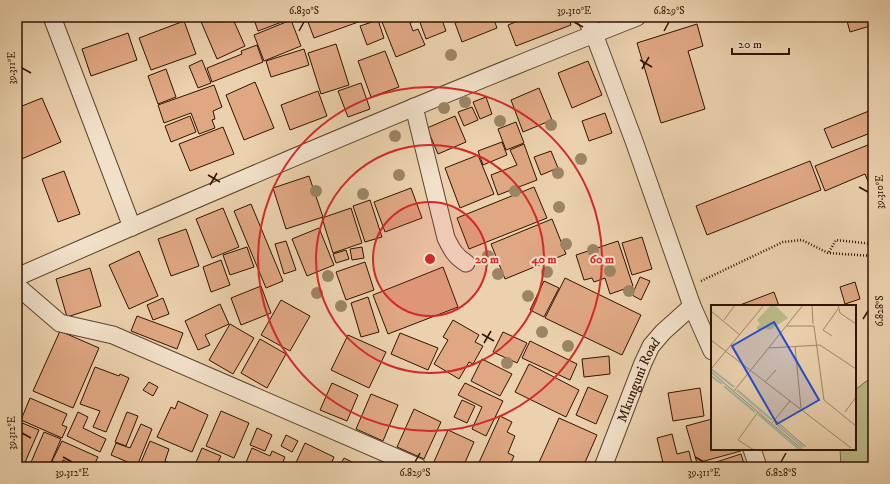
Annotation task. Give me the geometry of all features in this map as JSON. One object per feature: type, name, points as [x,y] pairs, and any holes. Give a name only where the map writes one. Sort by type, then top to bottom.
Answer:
[{"type":"street","points":[[52,17],[132,227]]},
{"type":"street","points":[[585,17],[594,34],[634,141],[692,306],[711,349]]},
{"type":"street","points":[[17,277],[414,107],[638,17]]},
{"type":"street","points":[[414,107],[446,238],[458,258],[466,263]]},
{"type":"street","points":[[17,286],[60,323],[113,335],[418,467]]},
{"type":"street","name":"Mkunguni Road","points":[[603,467],[651,346],[663,332],[692,306]]},
{"type":"street","points":[[752,450],[758,467]]},
{"type":"path","points":[[686,288],[783,242],[802,240],[828,253],[873,256]]},
{"type":"path","points":[[828,253],[836,240],[873,244]]},
{"type":"shaded area","points":[[873,376],[873,467],[841,467],[840,450],[856,450],[856,389]]},
{"type":"building","points":[[199,17],[232,17],[245,46],[217,59]]},
{"type":"building","points":[[253,17],[295,17],[258,31]]},
{"type":"building","points":[[322,17],[372,17],[314,38],[308,22]]},
{"type":"building","points":[[380,17],[414,17],[415,21],[410,23],[413,31],[418,29],[425,45],[396,57]]},
{"type":"building","points":[[418,17],[441,17],[446,31],[426,39]]},
{"type":"building","points":[[462,17],[493,17],[497,28],[462,42],[455,23],[463,20]]},
{"type":"building","points":[[528,17],[568,17],[571,25],[516,46],[508,25]]},
{"type":"building","points":[[846,17],[867,17],[870,26],[850,32]]},
{"type":"building","points":[[291,20],[301,46],[264,61],[254,35]]},
{"type":"building","points":[[378,20],[384,38],[367,45],[360,26]]},
{"type":"building","points":[[184,21],[196,54],[151,70],[139,38]]},
{"type":"building","points":[[697,24],[703,46],[688,51],[705,109],[661,123],[637,43]]},
{"type":"building","points":[[128,33],[137,60],[91,76],[82,49]]},
{"type":"building","points":[[336,44],[349,85],[321,94],[308,53]]},
{"type":"building","points":[[257,45],[263,62],[212,82],[207,68],[242,54],[241,51]]},
{"type":"building","points":[[304,49],[309,65],[271,77],[266,61]]},
{"type":"building","points":[[385,51],[399,87],[371,97],[358,61]]},
{"type":"building","points":[[202,60],[211,83],[198,88],[189,66]]},
{"type":"building","points":[[588,61],[602,95],[572,108],[558,73]]},
{"type":"building","points":[[166,69],[176,97],[158,104],[148,76]]},
{"type":"building","points":[[255,82],[274,128],[244,140],[226,95]]},
{"type":"building","points":[[361,83],[370,109],[348,117],[338,91]]},
{"type":"building","points":[[214,85],[222,107],[213,111],[215,119],[212,120],[215,128],[199,134],[191,113],[164,123],[158,105]]},
{"type":"building","points":[[539,88],[552,120],[523,132],[511,100]]},
{"type":"building","points":[[318,91],[327,116],[290,130],[281,105]]},
{"type":"building","points":[[486,97],[492,114],[480,119],[473,102]]},
{"type":"building","points":[[42,98],[61,142],[17,161],[17,108]]},
{"type":"building","points":[[472,107],[478,120],[464,126],[458,112]]},
{"type":"building","points":[[869,111],[873,121],[873,132],[832,148],[824,129]]},
{"type":"building","points":[[605,113],[612,133],[589,141],[582,121]]},
{"type":"building","points":[[190,116],[196,132],[171,142],[165,126]]},
{"type":"building","points":[[455,116],[466,142],[438,154],[427,128]]},
{"type":"building","points":[[516,122],[524,143],[506,150],[498,129]]},
{"type":"building","points":[[223,127],[234,154],[190,171],[179,144]]},
{"type":"building","points":[[502,142],[507,155],[483,165],[478,151]]},
{"type":"building","points":[[873,143],[873,194],[865,174],[825,191],[815,166]]},
{"type":"building","points":[[524,144],[537,180],[498,195],[491,175],[517,165],[510,150]]},
{"type":"building","points":[[551,151],[558,168],[541,175],[534,157]]},
{"type":"building","points":[[478,155],[494,194],[460,208],[445,168]]},
{"type":"building","points":[[810,161],[821,190],[707,235],[696,206]]},
{"type":"building","points":[[64,171],[80,214],[58,222],[42,179]]},
{"type":"building","points":[[309,176],[323,217],[286,229],[273,188]]},
{"type":"building","points":[[534,187],[547,218],[469,249],[457,218]]},
{"type":"building","points":[[411,188],[422,218],[385,232],[374,202]]},
{"type":"building","points":[[370,200],[382,237],[365,242],[353,206]]},
{"type":"building","points":[[251,204],[283,281],[266,288],[234,211]]},
{"type":"building","points":[[223,208],[239,247],[212,258],[196,219]]},
{"type":"building","points":[[351,208],[362,243],[333,253],[322,218]]},
{"type":"building","points":[[552,219],[566,254],[505,279],[491,244]]},
{"type":"building","points":[[319,228],[334,265],[307,276],[292,239]]},
{"type":"building","points":[[186,229],[199,266],[171,276],[158,239]]},
{"type":"building","points":[[642,237],[652,269],[632,275],[622,243]]},
{"type":"building","points":[[286,241],[296,270],[284,274],[275,244]]},
{"type":"building","points":[[618,241],[633,286],[610,294],[605,278],[594,282],[592,278],[584,280],[576,255]]},
{"type":"building","points":[[247,247],[254,267],[230,275],[223,255]]},
{"type":"building","points":[[362,247],[364,258],[352,260],[350,249]]},
{"type":"building","points":[[346,250],[349,259],[336,263],[333,254]]},
{"type":"building","points":[[139,251],[158,296],[129,309],[109,265]]},
{"type":"building","points":[[221,260],[230,285],[211,292],[203,267]]},
{"type":"building","points":[[365,262],[374,290],[346,300],[336,272]]},
{"type":"building","points":[[443,267],[458,307],[388,334],[373,295]]},
{"type":"building","points":[[90,268],[101,306],[67,317],[56,279]]},
{"type":"building","points":[[640,277],[650,281],[641,300],[632,295]]},
{"type":"building","points":[[565,278],[641,315],[622,355],[545,318]]},
{"type":"building","points":[[544,281],[559,288],[544,317],[530,310]]},
{"type":"building","points":[[855,282],[860,299],[845,304],[840,287]]},
{"type":"building","points":[[261,286],[271,313],[241,325],[231,298]]},
{"type":"building","points":[[774,292],[779,305],[740,305]]},
{"type":"building","points":[[368,297],[379,332],[361,337],[351,303]]},
{"type":"building","points":[[163,298],[169,314],[153,320],[147,305]]},
{"type":"building","points":[[281,300],[310,316],[290,351],[261,335]]},
{"type":"building","points":[[220,304],[229,324],[205,335],[210,345],[198,350],[185,321]]},
{"type":"building","points":[[137,316],[183,333],[177,349],[131,331]]},
{"type":"building","points":[[453,320],[479,335],[475,342],[483,346],[473,364],[469,362],[459,379],[434,364],[448,340],[443,337]]},
{"type":"building","points":[[230,324],[254,338],[233,374],[209,360]]},
{"type":"building","points":[[60,331],[99,348],[73,408],[33,391]]},
{"type":"building","points":[[503,332],[527,343],[517,363],[493,352]]},
{"type":"building","points":[[400,333],[438,348],[428,370],[391,354]]},
{"type":"building","points":[[348,335],[386,352],[369,388],[331,370]]},
{"type":"building","points":[[260,339],[286,354],[267,388],[241,373]]},
{"type":"building","points":[[530,341],[577,364],[570,380],[522,358]]},
{"type":"building","points":[[609,356],[610,374],[584,377],[582,359]]},
{"type":"building","points":[[482,359],[512,374],[500,396],[471,381]]},
{"type":"building","points":[[529,364],[579,390],[566,417],[515,392]]},
{"type":"building","points":[[95,367],[129,378],[106,432],[93,427],[100,411],[80,404]]},
{"type":"building","points":[[149,382],[158,387],[153,396],[143,390]]},
{"type":"building","points":[[332,383],[358,395],[347,421],[320,410]]},
{"type":"building","points":[[465,383],[503,401],[486,436],[472,429],[482,407],[458,395]]},
{"type":"building","points":[[588,387],[608,396],[596,424],[576,415]]},
{"type":"building","points":[[700,388],[704,416],[673,421],[668,393]]},
{"type":"building","points":[[371,394],[398,405],[383,441],[356,429]]},
{"type":"building","points":[[30,398],[67,414],[62,425],[67,427],[62,438],[21,420]]},
{"type":"building","points":[[462,400],[475,406],[467,423],[454,417]]},
{"type":"building","points":[[178,401],[208,415],[192,452],[157,437],[171,407],[175,409]]},
{"type":"building","points":[[414,409],[441,422],[424,459],[397,447]]},
{"type":"building","points":[[221,411],[249,423],[234,458],[206,446]]},
{"type":"building","points":[[78,412],[88,417],[83,428],[106,439],[100,452],[67,436]]},
{"type":"building","points":[[127,412],[138,416],[126,446],[115,442]]},
{"type":"building","points":[[500,416],[512,422],[507,432],[515,436],[508,453],[514,456],[509,467],[477,467]]},
{"type":"building","points":[[559,418],[597,435],[583,467],[537,467]]},
{"type":"building","points":[[711,419],[711,450],[741,451],[697,463],[686,426]]},
{"type":"building","points":[[20,422],[39,430],[23,467],[17,467],[17,430]]},
{"type":"building","points":[[141,424],[152,429],[137,466],[111,455],[116,443],[130,448]]},
{"type":"building","points":[[257,428],[272,435],[265,451],[250,445]]},
{"type":"building","points":[[448,430],[474,442],[463,467],[439,467],[433,464]]},
{"type":"building","points":[[44,432],[61,439],[49,467],[29,467]]},
{"type":"building","points":[[672,434],[677,454],[689,451],[692,464],[682,467],[664,467],[657,438]]},
{"type":"building","points":[[286,435],[298,441],[292,452],[281,446]]},
{"type":"building","points":[[62,441],[98,457],[93,467],[76,467],[63,460],[61,465],[52,461]]},
{"type":"building","points":[[150,441],[169,449],[165,461],[180,467],[139,467]]},
{"type":"building","points":[[305,443],[334,457],[330,467],[294,467]]},
{"type":"building","points":[[202,448],[221,456],[216,467],[194,467]]},
{"type":"building","points":[[252,448],[270,456],[272,451],[285,457],[281,467],[244,467]]},
{"type":"building","points":[[741,454],[745,467],[708,467],[707,465]]},
{"type":"building","points":[[344,458],[362,467],[339,467]]},
{"type":"building","points":[[107,462],[118,467],[105,467]]}]
